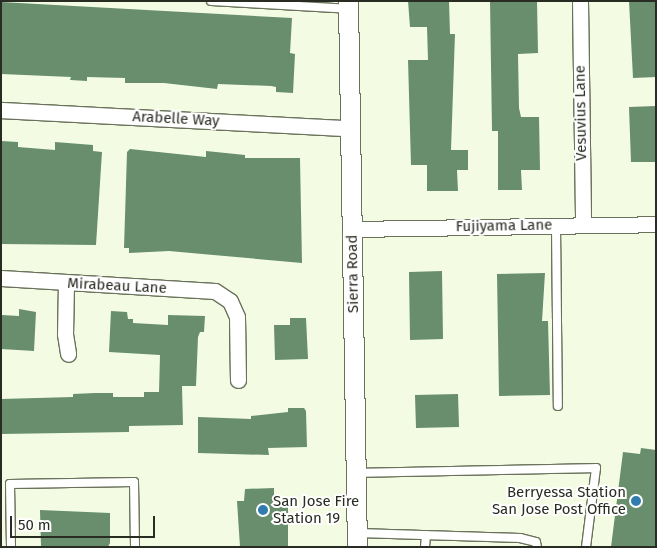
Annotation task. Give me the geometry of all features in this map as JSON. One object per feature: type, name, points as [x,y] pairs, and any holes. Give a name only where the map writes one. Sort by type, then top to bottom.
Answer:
[{"type":"street","name":"Vesuvius Lane","points":[[580,1],[582,225]]},
{"type":"street","name":"Sierra Road","points":[[348,5],[357,540]]},
{"type":"street","name":"Arabelle Way","points":[[1,110],[350,128]]},
{"type":"street","name":"Fujiyama Lane","points":[[352,229],[656,224]]},
{"type":"street","name":"Mirabeau Lane","points":[[1,278],[215,291],[230,300],[237,317],[238,380]]},
{"type":"street","points":[[66,283],[65,334],[68,354]]},
{"type":"lane","points":[[211,1],[348,5]]},
{"type":"lane","points":[[556,226],[558,406]]},
{"type":"lane","points":[[356,472],[596,468],[586,547]]},
{"type":"lane","points":[[12,547],[10,484],[134,482],[136,547]]},
{"type":"lane","points":[[425,547],[426,535]]},
{"type":"lane","points":[[357,540],[426,535],[520,538],[536,542],[537,547]]},
{"type":"building","points":[[408,1],[449,1],[450,34],[455,34],[451,150],[468,150],[468,170],[457,170],[458,191],[427,191],[427,165],[411,165],[408,60],[428,60],[427,27],[410,27]]},
{"type":"building","points":[[490,1],[537,1],[538,53],[518,54],[519,108],[521,117],[539,117],[540,170],[521,170],[522,190],[498,190],[498,131],[492,131]]},
{"type":"building","points":[[629,1],[656,1],[656,77],[633,78]]},
{"type":"building","points":[[1,2],[292,18],[290,53],[295,54],[293,93],[276,92],[276,87],[271,86],[218,84],[217,89],[164,83],[125,83],[125,78],[87,77],[87,81],[70,80],[71,77],[1,74]]},
{"type":"building","points":[[656,106],[656,162],[631,162],[629,107]]},
{"type":"building","points":[[1,141],[18,142],[18,147],[55,150],[55,142],[93,145],[93,151],[102,152],[96,245],[1,244]]},
{"type":"building","points":[[130,149],[206,157],[206,151],[245,155],[245,158],[300,158],[302,263],[169,251],[129,253],[129,248],[124,248],[127,152]]},
{"type":"building","points":[[442,271],[443,339],[410,340],[409,272]]},
{"type":"building","points":[[545,273],[542,321],[548,321],[550,395],[499,396],[497,274]]},
{"type":"building","points":[[19,309],[36,312],[34,351],[1,349],[2,315],[19,316]]},
{"type":"building","points":[[111,311],[127,312],[128,319],[133,319],[133,323],[168,325],[168,315],[205,316],[204,332],[200,332],[198,337],[196,386],[182,386],[183,425],[129,426],[129,432],[1,434],[1,399],[73,397],[73,394],[95,393],[113,393],[113,397],[144,397],[144,392],[159,392],[160,355],[109,352]]},
{"type":"building","points":[[290,318],[306,318],[308,359],[275,360],[274,325],[290,325]]},
{"type":"building","points":[[458,394],[459,427],[416,428],[415,395]]},
{"type":"building","points":[[288,408],[304,408],[306,411],[307,447],[268,448],[269,455],[198,453],[198,417],[251,419],[251,416],[288,412]]},
{"type":"building","name":"Berryessa Station San Jose Post Office","points":[[641,448],[656,450],[656,547],[611,547],[623,452],[640,454]]},
{"type":"building","name":"San Jose Fire Station 19","points":[[274,488],[274,501],[288,500],[288,547],[240,547],[237,501],[244,501],[245,489]]},
{"type":"building","points":[[40,510],[110,513],[110,543],[108,547],[41,547]]},
{"type":"place","name":"Berryessa Station San Jose Post Office","points":[[636,501]]},
{"type":"place","name":"San Jose Fire Station 19","points":[[263,510]]}]
